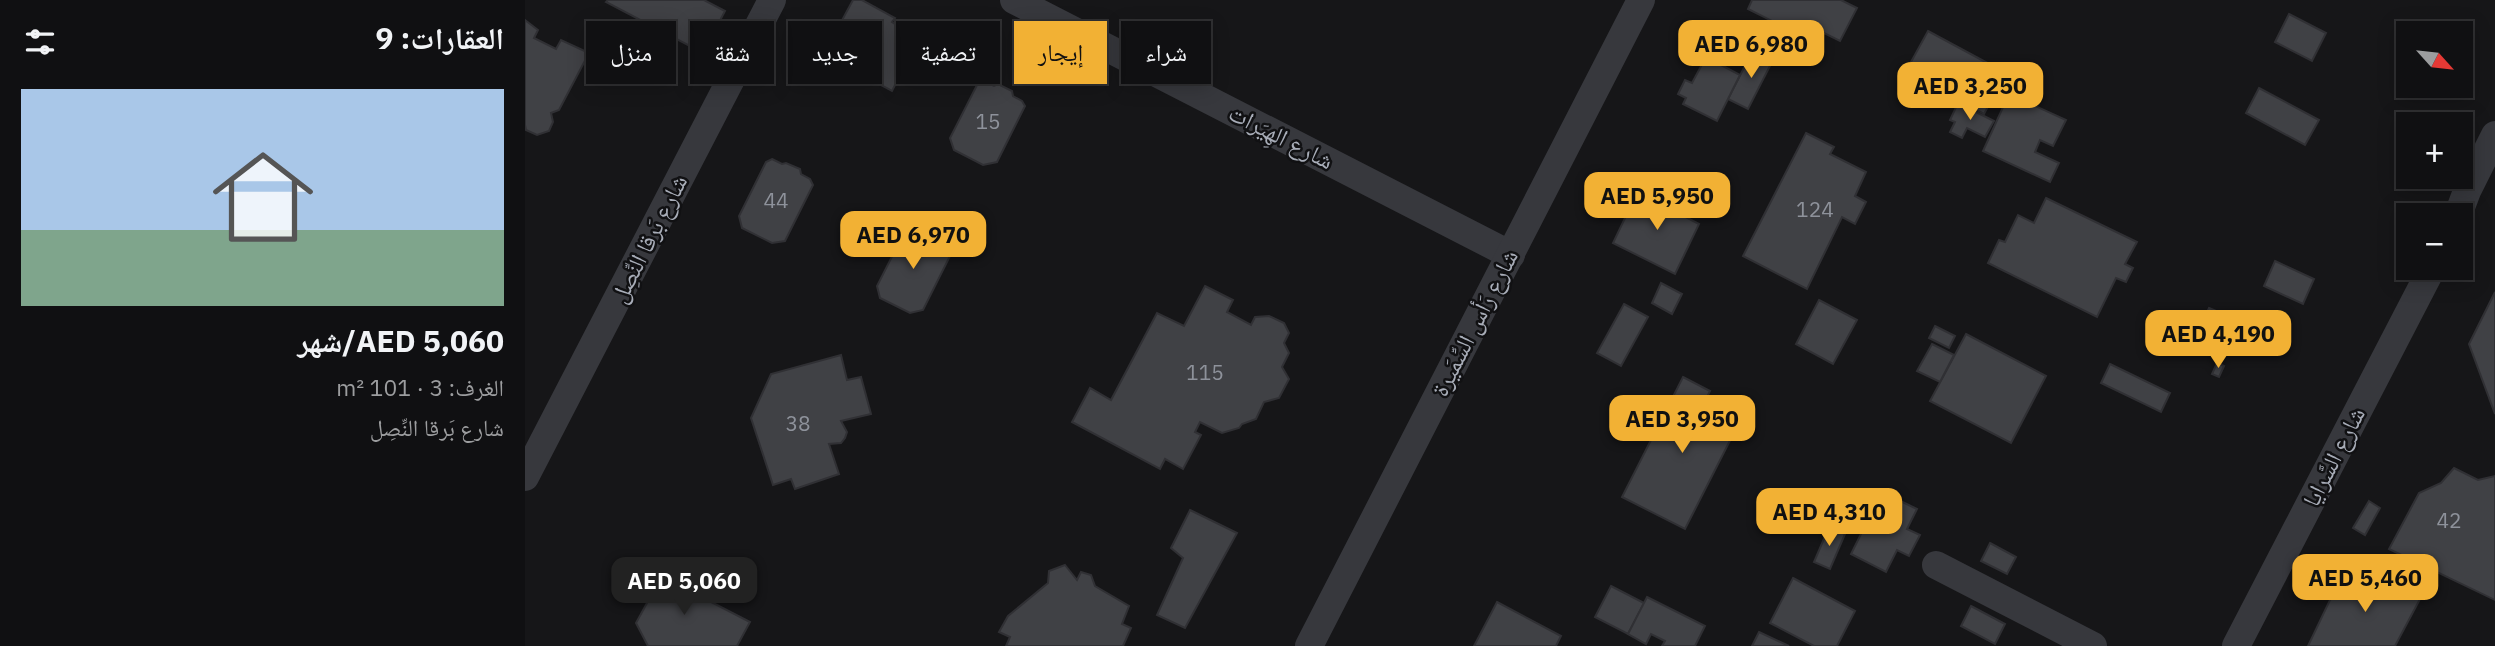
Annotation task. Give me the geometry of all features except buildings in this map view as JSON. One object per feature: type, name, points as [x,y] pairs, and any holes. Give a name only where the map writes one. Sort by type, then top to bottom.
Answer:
[{"type":"street","name":"شارع بَرقا النِّصِل","points":[[525,477],[772,0]]},
{"type":"street","name":"شارع الهِيَرات","points":[[1014,0],[1511,255]]},
{"type":"street","name":"شارع رَأس السِّمَيرة","points":[[1309,646],[1641,0]]},
{"type":"street","points":[[2462,203],[2495,135]]},
{"type":"street","name":"شارع السَّرايا","points":[[2236,646],[2426,280]]},
{"type":"street","points":[[1937,565],[2093,646]]}]
